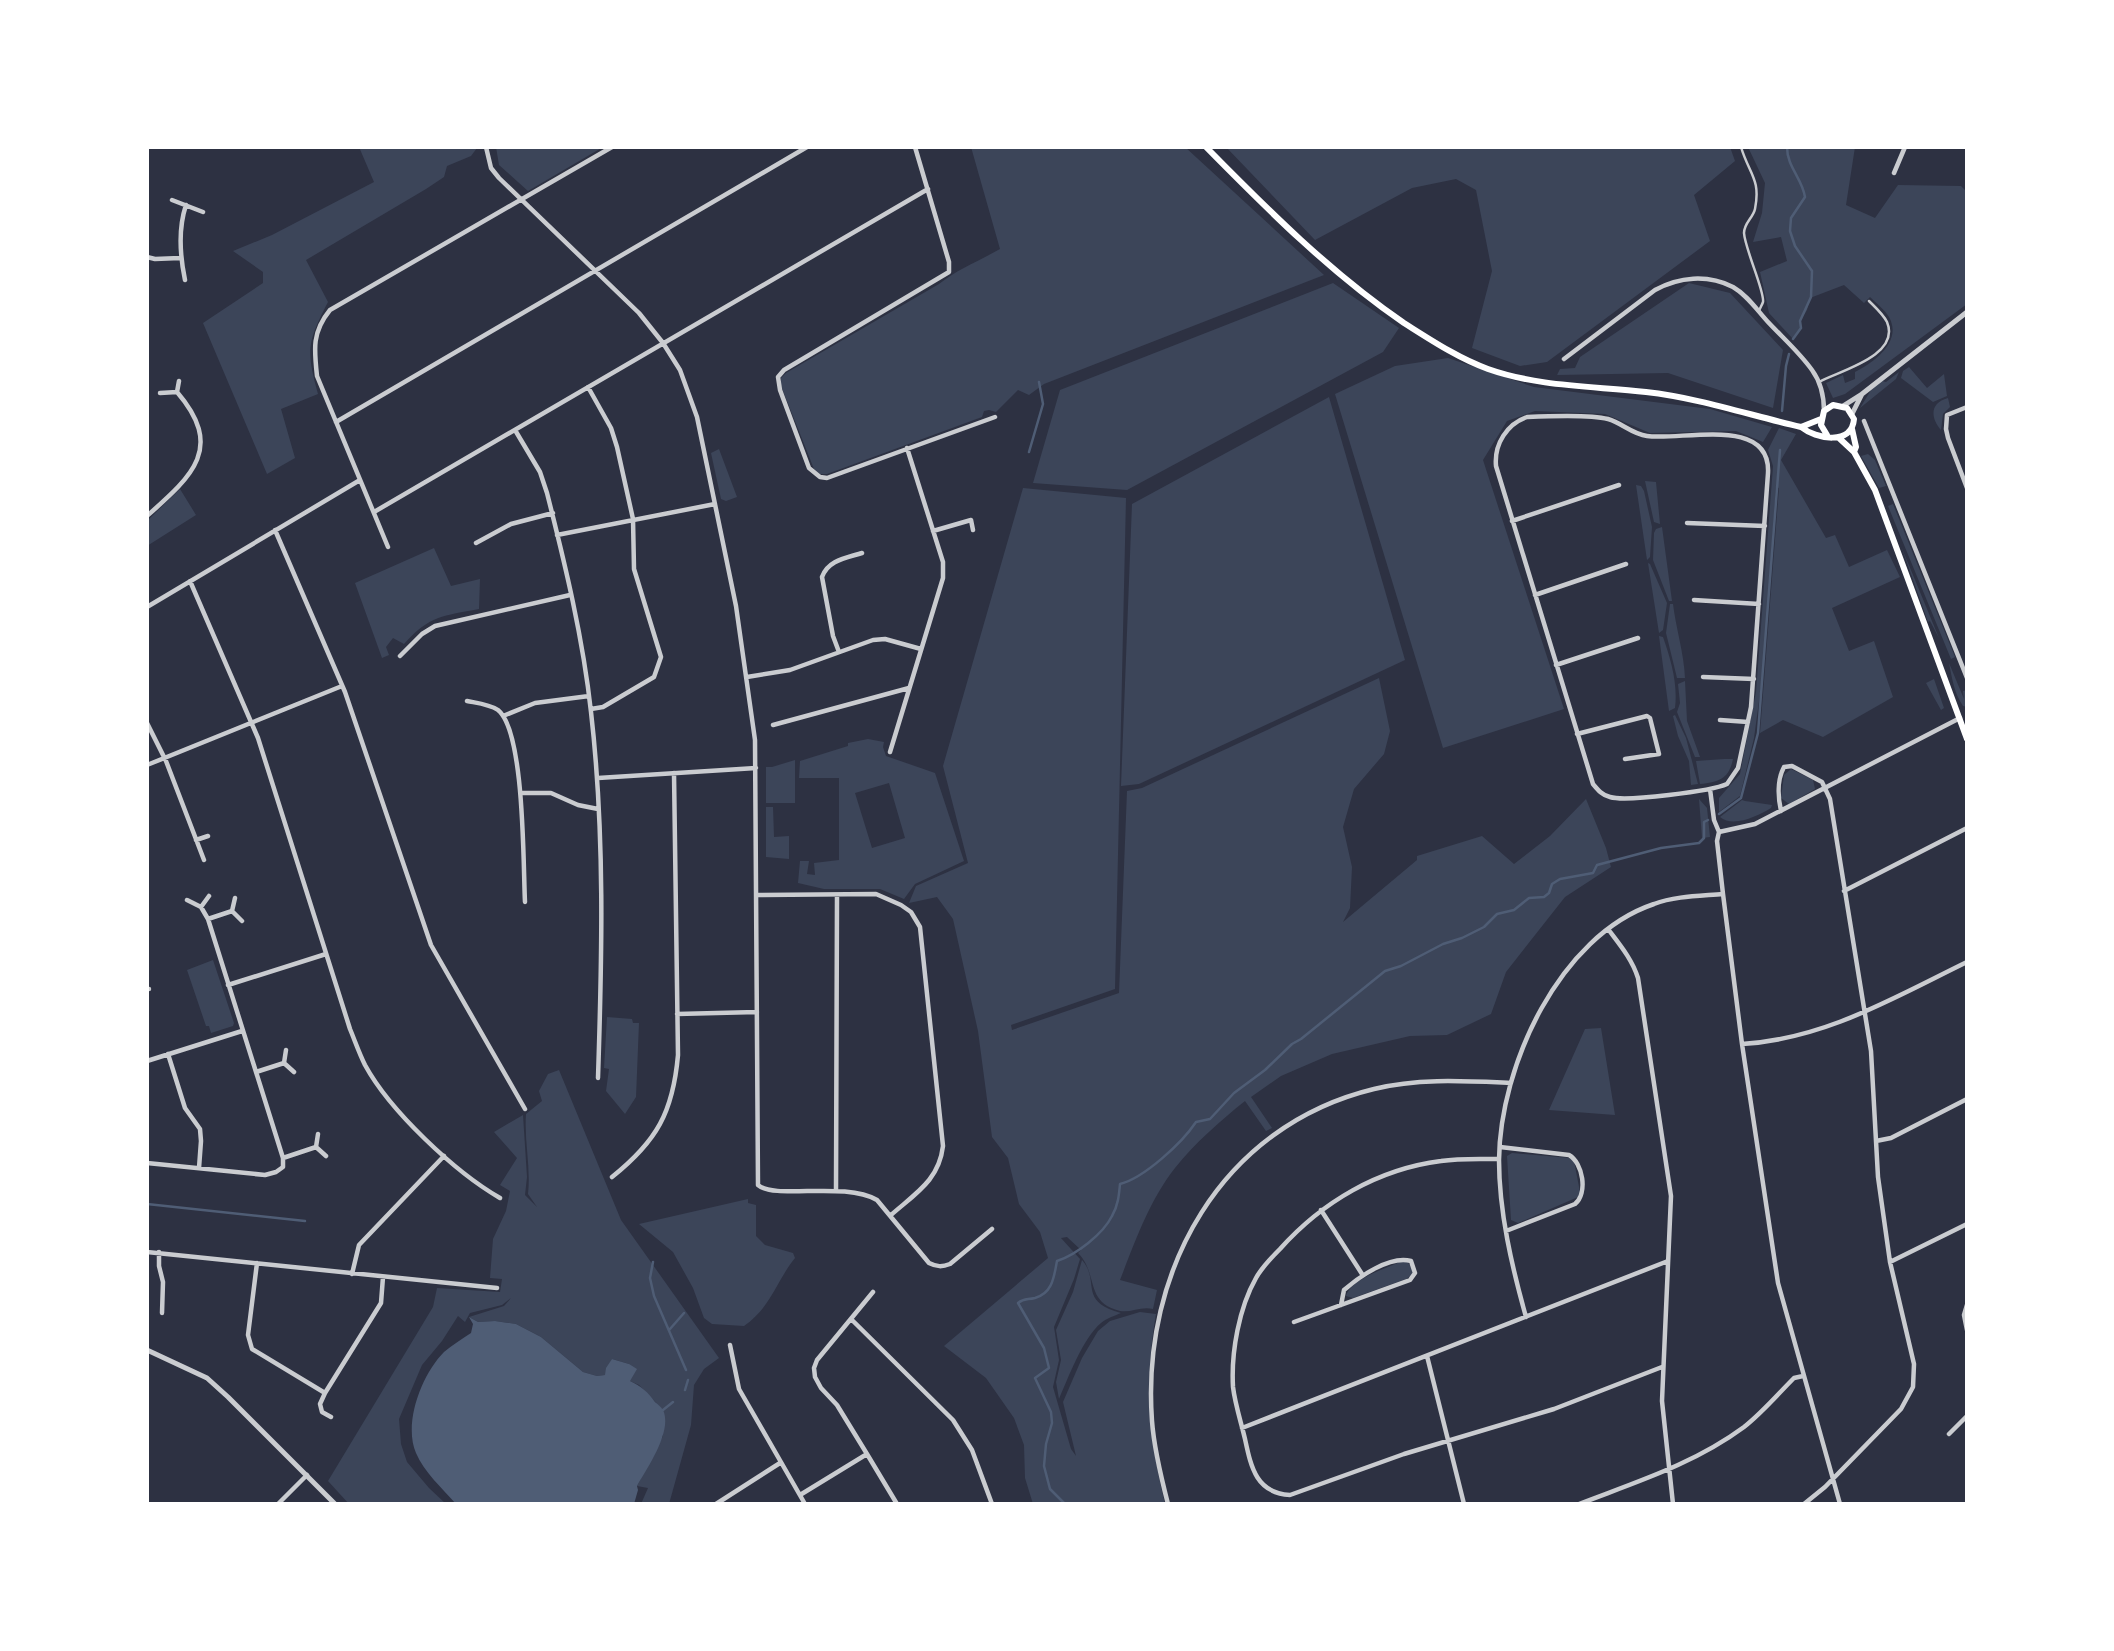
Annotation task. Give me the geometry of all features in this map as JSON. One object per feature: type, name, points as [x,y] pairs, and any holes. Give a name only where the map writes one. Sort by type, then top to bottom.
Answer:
[{"type":"main road","points":[[1206,147],[1338,274],[1379,306],[1451,352],[1486,369],[1545,383],[1646,392],[1717,404],[1801,427],[1808,432],[1839,438],[1854,452],[1883,510],[1963,717],[1967,739]]},
{"type":"main road","points":[[1827,435],[1821,425],[1824,411],[1833,405],[1843,406],[1852,414],[1856,447],[1854,452]]},
{"type":"main road","points":[[1801,427],[1821,419]]},
{"type":"main road","points":[[1839,438],[1852,429]]},
{"type":"street","points":[[486,147],[494,173],[639,313],[680,370],[691,399],[736,606],[747,677],[756,768],[758,1185],[764,1190],[774,1191],[836,1190],[868,1195],[877,1200],[929,1263],[936,1266],[950,1264],[992,1229]]},
{"type":"street","points":[[388,547],[317,376],[314,351],[319,324],[330,310],[612,147]]},
{"type":"street","points":[[336,422],[807,147]]},
{"type":"street","points":[[915,147],[949,262],[948,272],[784,370],[778,382],[809,468],[820,477],[827,478],[995,416]]},
{"type":"street","points":[[1894,173],[1905,147]]},
{"type":"street","points":[[374,512],[928,190]]},
{"type":"street","points":[[172,200],[203,212]]},
{"type":"street","points":[[186,205],[181,226],[180,258],[186,280]]},
{"type":"street","points":[[147,257],[180,258]]},
{"type":"street","points":[[1564,359],[1638,301],[1670,282],[1688,278],[1706,279],[1733,288],[1794,348],[1819,382],[1824,411]]},
{"type":"street","points":[[1843,406],[1967,313]]},
{"type":"street","points":[[177,392],[179,381]]},
{"type":"street","points":[[588,387],[611,429],[617,447],[633,519],[634,569],[661,657],[654,677],[603,707],[591,709]]},
{"type":"street","points":[[160,393],[177,392]]},
{"type":"street","points":[[147,516],[194,470],[201,448],[199,424],[191,408],[177,392]]},
{"type":"street","points":[[1852,414],[1861,394]]},
{"type":"street","points":[[1823,396],[1833,405]]},
{"type":"street","points":[[1967,407],[1947,415],[1946,429],[1967,488]]},
{"type":"street","points":[[1532,416],[1607,419],[1645,436],[1729,435],[1751,440],[1762,448],[1768,459],[1754,679],[1748,722],[1735,774],[1727,785],[1625,799],[1601,793],[1591,779],[1512,521],[1497,472],[1496,451],[1511,426],[1523,418],[1532,416]]},
{"type":"street","points":[[1864,421],[1967,678]]},
{"type":"street","points":[[515,430],[540,472],[553,513],[591,709],[598,778],[598,1078]]},
{"type":"street","points":[[890,752],[943,578],[943,562],[907,448]]},
{"type":"street","points":[[147,607],[360,480]]},
{"type":"street","points":[[1512,521],[1619,485]]},
{"type":"street","points":[[557,535],[715,504]]},
{"type":"street","points":[[476,543],[511,524],[553,513]]},
{"type":"street","points":[[933,531],[971,520],[974,530]]},
{"type":"street","points":[[1687,523],[1765,526]]},
{"type":"street","points":[[275,530],[342,686],[431,945],[525,1109]]},
{"type":"street","points":[[839,652],[833,636],[822,578],[825,568],[832,563],[862,553]]},
{"type":"street","points":[[1535,595],[1626,564]]},
{"type":"street","points":[[190,581],[252,723],[326,954],[365,1065],[382,1090],[444,1156],[484,1189],[500,1198]]},
{"type":"street","points":[[400,656],[422,634],[435,626],[570,595]]},
{"type":"street","points":[[1694,600],[1759,604]]},
{"type":"street","points":[[1556,665],[1638,638]]},
{"type":"street","points":[[747,677],[790,670],[873,640],[885,639],[922,649]]},
{"type":"street","points":[[1703,677],[1754,679]]},
{"type":"street","points":[[147,765],[342,686]]},
{"type":"street","points":[[773,725],[910,688]]},
{"type":"street","points":[[503,716],[536,703],[589,696]]},
{"type":"street","points":[[467,701],[492,707],[503,716],[516,757],[521,793],[525,902]]},
{"type":"street","points":[[1577,734],[1647,716],[1650,718],[1659,754],[1625,760]]},
{"type":"street","points":[[1719,832],[1755,824],[1963,717]]},
{"type":"street","points":[[1720,720],[1748,722]]},
{"type":"street","points":[[147,723],[164,758],[204,860]]},
{"type":"street","points":[[1781,811],[1778,800],[1781,774],[1784,767],[1792,766],[1822,782],[1832,807],[1871,1051],[1878,1177],[1890,1262],[1914,1364],[1913,1387],[1901,1409],[1804,1504]]},
{"type":"street","points":[[598,778],[756,768]]},
{"type":"street","points":[[612,1177],[645,1148],[668,1108],[676,1081],[674,774]]},
{"type":"street","points":[[1710,789],[1713,820],[1719,832],[1717,841],[1741,1044],[1779,1283],[1840,1504]]},
{"type":"street","points":[[521,793],[551,793],[578,805],[598,809]]},
{"type":"street","points":[[1844,891],[1967,828]]},
{"type":"street","points":[[196,840],[208,836]]},
{"type":"street","points":[[757,895],[876,894],[889,898],[911,912],[920,927],[943,1146],[942,1159],[931,1180],[891,1215]]},
{"type":"street","points":[[1526,1317],[1502,1206],[1499,1159],[1511,1083],[1527,1036],[1551,993],[1585,947],[1608,929],[1654,903],[1723,894]]},
{"type":"street","points":[[836,1190],[837,895]]},
{"type":"street","points":[[201,907],[209,896]]},
{"type":"street","points":[[232,911],[234,898]]},
{"type":"street","points":[[147,1163],[265,1175],[283,1167],[283,1157],[208,919],[201,907],[187,900]]},
{"type":"street","points":[[208,919],[232,911]]},
{"type":"street","points":[[232,911],[242,921]]},
{"type":"street","points":[[1608,929],[1634,966],[1638,978],[1671,1196],[1662,1401],[1672,1504]]},
{"type":"street","points":[[228,985],[326,954]]},
{"type":"street","points":[[1741,1044],[1773,1042],[1837,1025],[1967,962]]},
{"type":"street","points":[[677,1014],[757,1012]]},
{"type":"street","points":[[147,1061],[242,1031]]},
{"type":"street","points":[[284,1063],[286,1050]]},
{"type":"street","points":[[169,1054],[185,1108],[200,1129],[199,1168]]},
{"type":"street","points":[[256,1072],[284,1063]]},
{"type":"street","points":[[284,1063],[294,1072]]},
{"type":"street","points":[[1168,1504],[1152,1421],[1155,1341],[1160,1310],[1178,1255],[1200,1213],[1229,1175],[1267,1139],[1311,1113],[1352,1095],[1395,1085],[1425,1082],[1511,1083]]},
{"type":"street","points":[[1876,1141],[1891,1138],[1967,1099]]},
{"type":"street","points":[[316,1147],[318,1134]]},
{"type":"street","points":[[283,1157],[316,1147]]},
{"type":"street","points":[[316,1147],[326,1156]]},
{"type":"street","points":[[1500,1147],[1569,1155],[1576,1159],[1579,1165],[1583,1192],[1575,1204],[1507,1231]]},
{"type":"street","points":[[352,1274],[359,1245],[444,1156]]},
{"type":"street","points":[[1499,1159],[1441,1161],[1390,1173],[1349,1192],[1321,1210],[1289,1238],[1263,1267],[1245,1302],[1233,1373],[1236,1402],[1256,1478],[1264,1487],[1290,1495],[1404,1454],[1554,1409],[1662,1367]]},
{"type":"street","points":[[1321,1210],[1362,1275]]},
{"type":"street","points":[[1890,1262],[1967,1224]]},
{"type":"street","points":[[147,1252],[497,1288]]},
{"type":"street","points":[[159,1252],[163,1282],[162,1313]]},
{"type":"street","points":[[1294,1322],[1341,1305],[1410,1280],[1415,1273],[1411,1261],[1402,1258],[1362,1275],[1343,1290],[1341,1305]]},
{"type":"street","points":[[1242,1428],[1668,1261]]},
{"type":"street","points":[[257,1263],[248,1335],[252,1349],[325,1394]]},
{"type":"street","points":[[331,1417],[322,1412],[320,1404],[381,1303],[383,1277]]},
{"type":"street","points":[[873,1292],[817,1360],[815,1377],[821,1388],[838,1405],[897,1504]]},
{"type":"street","points":[[1967,1305],[1964,1315],[1967,1330]]},
{"type":"street","points":[[851,1319],[953,1420],[972,1450],[992,1504]]},
{"type":"street","points":[[730,1345],[739,1389],[805,1504]]},
{"type":"street","points":[[147,1350],[207,1378],[335,1504]]},
{"type":"street","points":[[1427,1356],[1464,1504]]},
{"type":"street","points":[[1579,1504],[1669,1470],[1707,1451],[1746,1425],[1794,1378],[1803,1376]]},
{"type":"street","points":[[1949,1434],[1967,1416]]},
{"type":"street","points":[[800,1495],[867,1454]]},
{"type":"street","points":[[716,1504],[780,1463]]},
{"type":"street","points":[[278,1504],[307,1475]]},
{"type":"lane","points":[[1741,147],[1746,164],[1758,183],[1754,212],[1745,225],[1744,233],[1763,298],[1759,312]]},
{"type":"lane","points":[[1819,382],[1861,365],[1872,358],[1887,340],[1889,330],[1886,320],[1869,301]]},
{"type":"shaded area","points":[[359,147],[477,148],[471,156],[447,166],[444,177],[426,189],[306,260],[328,302],[312,338],[310,356],[318,394],[281,409],[295,458],[267,474],[203,323],[263,283],[263,272],[233,251],[272,235],[374,182]]},
{"type":"shaded area","points":[[496,147],[603,147],[528,191],[499,165]]},
{"type":"shaded area","points":[[971,147],[1185,147],[1324,275],[1044,384],[1029,395],[1018,390],[996,412],[984,411],[982,417],[827,474],[820,474],[814,469],[781,386],[781,378],[1000,249]]},
{"type":"shaded area","points":[[1226,147],[1730,147],[1735,161],[1694,195],[1710,241],[1547,362],[1520,366],[1472,348],[1492,271],[1476,190],[1456,179],[1412,188],[1315,240]]},
{"type":"shaded area","points":[[1748,147],[1855,147],[1846,205],[1875,218],[1898,185],[1961,186],[1967,192],[1967,304],[1845,394],[1833,398],[1826,383],[1843,375],[1845,383],[1855,379],[1855,372],[1870,363],[1889,343],[1892,326],[1889,317],[1870,297],[1864,303],[1844,285],[1810,298],[1800,321],[1801,328],[1793,339],[1769,313],[1760,272],[1787,261],[1781,237],[1753,242],[1762,213],[1765,183]]},
{"type":"shaded area","points":[[1333,283],[1399,328],[1383,352],[1127,490],[1033,483],[1060,390]]},
{"type":"shaded area","points":[[1689,283],[1730,293],[1783,350],[1773,408],[1668,373],[1557,375],[1560,369],[1575,368],[1580,357]]},
{"type":"shaded area","points":[[1448,358],[1534,387],[1710,409],[1772,427],[1763,442],[1736,431],[1650,433],[1605,414],[1535,411],[1507,421],[1483,460],[1564,709],[1443,748],[1335,394],[1395,366]]},
{"type":"shaded area","points":[[1909,367],[1927,388],[1944,374],[1947,396],[1933,402],[1901,378],[1903,371]]},
{"type":"shaded area","points":[[1899,372],[1896,379],[1860,408],[1871,390]]},
{"type":"shaded area","points":[[1329,397],[1405,660],[1139,784],[1121,786],[1132,504]]},
{"type":"shaded area","points":[[1948,398],[1950,407],[1943,414],[1941,430],[1935,420],[1934,411],[1938,403]]},
{"type":"shaded area","points":[[1779,428],[1796,434],[1781,460],[1826,538],[1835,535],[1849,567],[1887,550],[1900,577],[1832,608],[1849,651],[1874,641],[1893,697],[1823,737],[1783,720],[1760,733],[1779,488],[1776,487],[1763,672],[1754,738],[1740,796],[1719,812],[1719,798],[1740,774],[1756,692],[1773,466],[1768,450]]},
{"type":"shaded area","points":[[719,449],[737,497],[726,501],[721,499],[711,453]]},
{"type":"shaded area","points":[[1868,454],[1875,460],[1886,486],[1879,488],[1861,456]]},
{"type":"shaded area","points":[[1645,481],[1656,482],[1660,524],[1654,522]]},
{"type":"shaded area","points":[[1636,485],[1641,486],[1644,491],[1652,527],[1650,557],[1647,560]]},
{"type":"shaded area","points":[[1023,488],[1126,498],[1115,989],[1011,1025],[1012,1030],[1119,993],[1127,791],[1142,788],[1379,678],[1390,731],[1384,754],[1354,789],[1343,827],[1352,867],[1350,908],[1343,922],[1417,860],[1417,856],[1482,836],[1514,864],[1550,836],[1586,799],[1611,867],[1565,897],[1506,972],[1491,1014],[1447,1035],[1410,1036],[1332,1054],[1281,1076],[1251,1097],[1272,1128],[1266,1131],[1245,1101],[1199,1141],[1175,1168],[1158,1194],[1143,1222],[1120,1280],[1157,1290],[1153,1309],[1120,1311],[1101,1301],[1078,1253],[1081,1250],[1067,1237],[1061,1238],[1080,1259],[1054,1327],[1059,1360],[1053,1387],[1071,1449],[1076,1456],[1063,1402],[1082,1358],[1098,1331],[1110,1321],[1140,1312],[1156,1314],[1150,1363],[1150,1410],[1155,1456],[1165,1504],[1033,1504],[1025,1478],[1024,1445],[1014,1418],[986,1378],[944,1346],[1048,1258],[1040,1232],[1019,1204],[1008,1158],[992,1137],[978,1031],[953,919],[937,897],[909,903],[916,886],[968,863],[943,766]]},
{"type":"shaded area","points":[[180,489],[196,515],[147,546],[147,521]]},
{"type":"shaded area","points":[[1893,504],[1955,657],[1951,659],[1888,506]]},
{"type":"shaded area","points":[[1662,527],[1672,601],[1669,601],[1653,560],[1654,533]]},
{"type":"shaded area","points":[[1901,546],[1939,638],[1930,621],[1928,622]]},
{"type":"shaded area","points":[[434,548],[451,586],[480,579],[479,609],[438,618],[422,627],[404,644],[393,638],[386,647],[389,655],[382,658],[355,583]]},
{"type":"shaded area","points":[[1648,563],[1667,603],[1663,630],[1659,633]]},
{"type":"shaded area","points":[[1670,604],[1673,604],[1685,678],[1677,678],[1666,633]]},
{"type":"shaded area","points":[[1659,636],[1663,637],[1675,681],[1675,708],[1669,711]]},
{"type":"shaded area","points":[[1949,663],[1964,699],[1963,691],[1967,690],[1967,707],[1963,706],[1957,696]]},
{"type":"shaded area","points":[[1934,679],[1944,708],[1941,710],[1926,683]]},
{"type":"shaded area","points":[[1685,681],[1687,721],[1700,757],[1695,757],[1677,712],[1680,703],[1678,684]]},
{"type":"shaded area","points":[[1675,715],[1686,738],[1698,784],[1691,785],[1689,761],[1678,736],[1673,716]]},
{"type":"shaded area","points":[[868,739],[884,742],[886,756],[935,773],[964,861],[915,884],[904,899],[880,889],[824,889],[798,883],[800,861],[809,861],[807,874],[815,875],[814,863],[839,860],[839,778],[799,778],[800,761],[848,746],[848,743]],"holes":[[[889,783],[905,838],[872,848],[855,793]]]},
{"type":"shaded area","points":[[1733,759],[1726,775],[1713,782],[1700,784],[1696,761]]},
{"type":"shaded area","points":[[795,760],[795,803],[766,803],[766,767]]},
{"type":"shaded area","points":[[1791,769],[1813,780],[1815,789],[1789,804],[1781,798],[1784,775]]},
{"type":"shaded area","points":[[1699,799],[1707,808],[1710,837],[1702,838]]},
{"type":"shaded area","points":[[1742,800],[1772,805],[1766,811],[1746,820],[1732,821],[1720,817]]},
{"type":"shaded area","points":[[766,807],[773,807],[774,837],[789,836],[789,859],[766,857]]},
{"type":"shaded area","points":[[213,960],[234,1023],[233,1026],[211,1033],[209,1026],[206,1026],[187,970]]},
{"type":"shaded area","points":[[607,1017],[632,1019],[633,1023],[639,1023],[636,1097],[625,1114],[606,1091],[609,1069],[604,1068]]},
{"type":"shaded area","points":[[1601,1028],[1615,1115],[1549,1110],[1585,1029]]},
{"type":"shaded area","points":[[559,1070],[621,1220],[719,1358],[704,1369],[694,1385],[691,1425],[669,1504],[641,1504],[648,1488],[637,1486],[663,1436],[663,1410],[639,1385],[630,1381],[629,1364],[612,1359],[606,1375],[597,1376],[583,1372],[541,1337],[516,1324],[478,1322],[469,1317],[504,1306],[511,1298],[502,1305],[470,1313],[465,1322],[458,1316],[422,1365],[399,1419],[401,1444],[407,1462],[446,1504],[349,1504],[328,1481],[433,1307],[437,1288],[500,1292],[502,1279],[490,1278],[493,1239],[506,1211],[510,1191],[500,1185],[517,1158],[494,1132],[523,1115],[527,1177],[525,1195],[537,1207],[528,1194],[526,1114],[542,1101],[539,1091],[548,1074]]},
{"type":"shaded area","points":[[1512,1153],[1570,1158],[1574,1161],[1580,1192],[1578,1197],[1518,1223],[1511,1220],[1507,1156]]},
{"type":"shaded area","points":[[748,1199],[748,1203],[756,1205],[756,1236],[765,1245],[793,1253],[795,1258],[761,1310],[744,1326],[712,1324],[704,1318],[693,1288],[673,1252],[639,1224]]},
{"type":"shaded area","points":[[1082,1260],[1090,1276],[1094,1297],[1107,1308],[1121,1313],[1101,1323],[1088,1338],[1059,1399],[1056,1382],[1061,1360],[1056,1330],[1073,1292]]},
{"type":"shaded area","points":[[1407,1261],[1413,1270],[1412,1275],[1406,1279],[1353,1298],[1346,1296],[1362,1279]]},
{"type":"shaded area","points":[[469,1317],[478,1322],[516,1324],[541,1337],[583,1372],[605,1375],[612,1359],[637,1369],[630,1381],[641,1387],[663,1410],[665,1428],[652,1460],[637,1486],[634,1504],[456,1504],[434,1480],[416,1453],[413,1414],[422,1386],[436,1361],[447,1349],[471,1333],[473,1324]]},
{"type":"waterway","points":[[1787,147],[1789,161],[1805,197],[1791,218],[1790,231],[1795,246],[1812,271],[1811,297],[1800,321],[1801,328],[1793,339]]},
{"type":"waterway","points":[[1782,411],[1789,354]]},
{"type":"waterway","points":[[1029,452],[1043,404],[1039,382]]},
{"type":"waterway","points":[[1719,814],[1741,798],[1758,733],[1780,450]]},
{"type":"waterway","points":[[1065,1504],[1050,1489],[1044,1466],[1052,1423],[1051,1412],[1035,1378],[1049,1368],[1044,1348],[1018,1303],[1046,1292],[1052,1283],[1057,1261],[1096,1237],[1116,1208],[1120,1184],[1140,1175],[1162,1159],[1196,1122],[1210,1119],[1234,1093],[1385,971],[1484,927],[1497,914],[1514,910],[1529,898],[1544,897],[1549,893],[1552,884],[1560,879],[1593,873],[1597,865],[1661,848],[1699,843],[1704,838],[1704,822],[1708,820]]},
{"type":"waterway","points":[[147,1204],[305,1221]]},
{"type":"waterway","points":[[653,1262],[650,1278],[654,1296],[686,1370]]},
{"type":"waterway","points":[[670,1329],[684,1313]]},
{"type":"waterway","points":[[685,1390],[688,1380]]},
{"type":"waterway","points":[[663,1410],[673,1402]]}]
